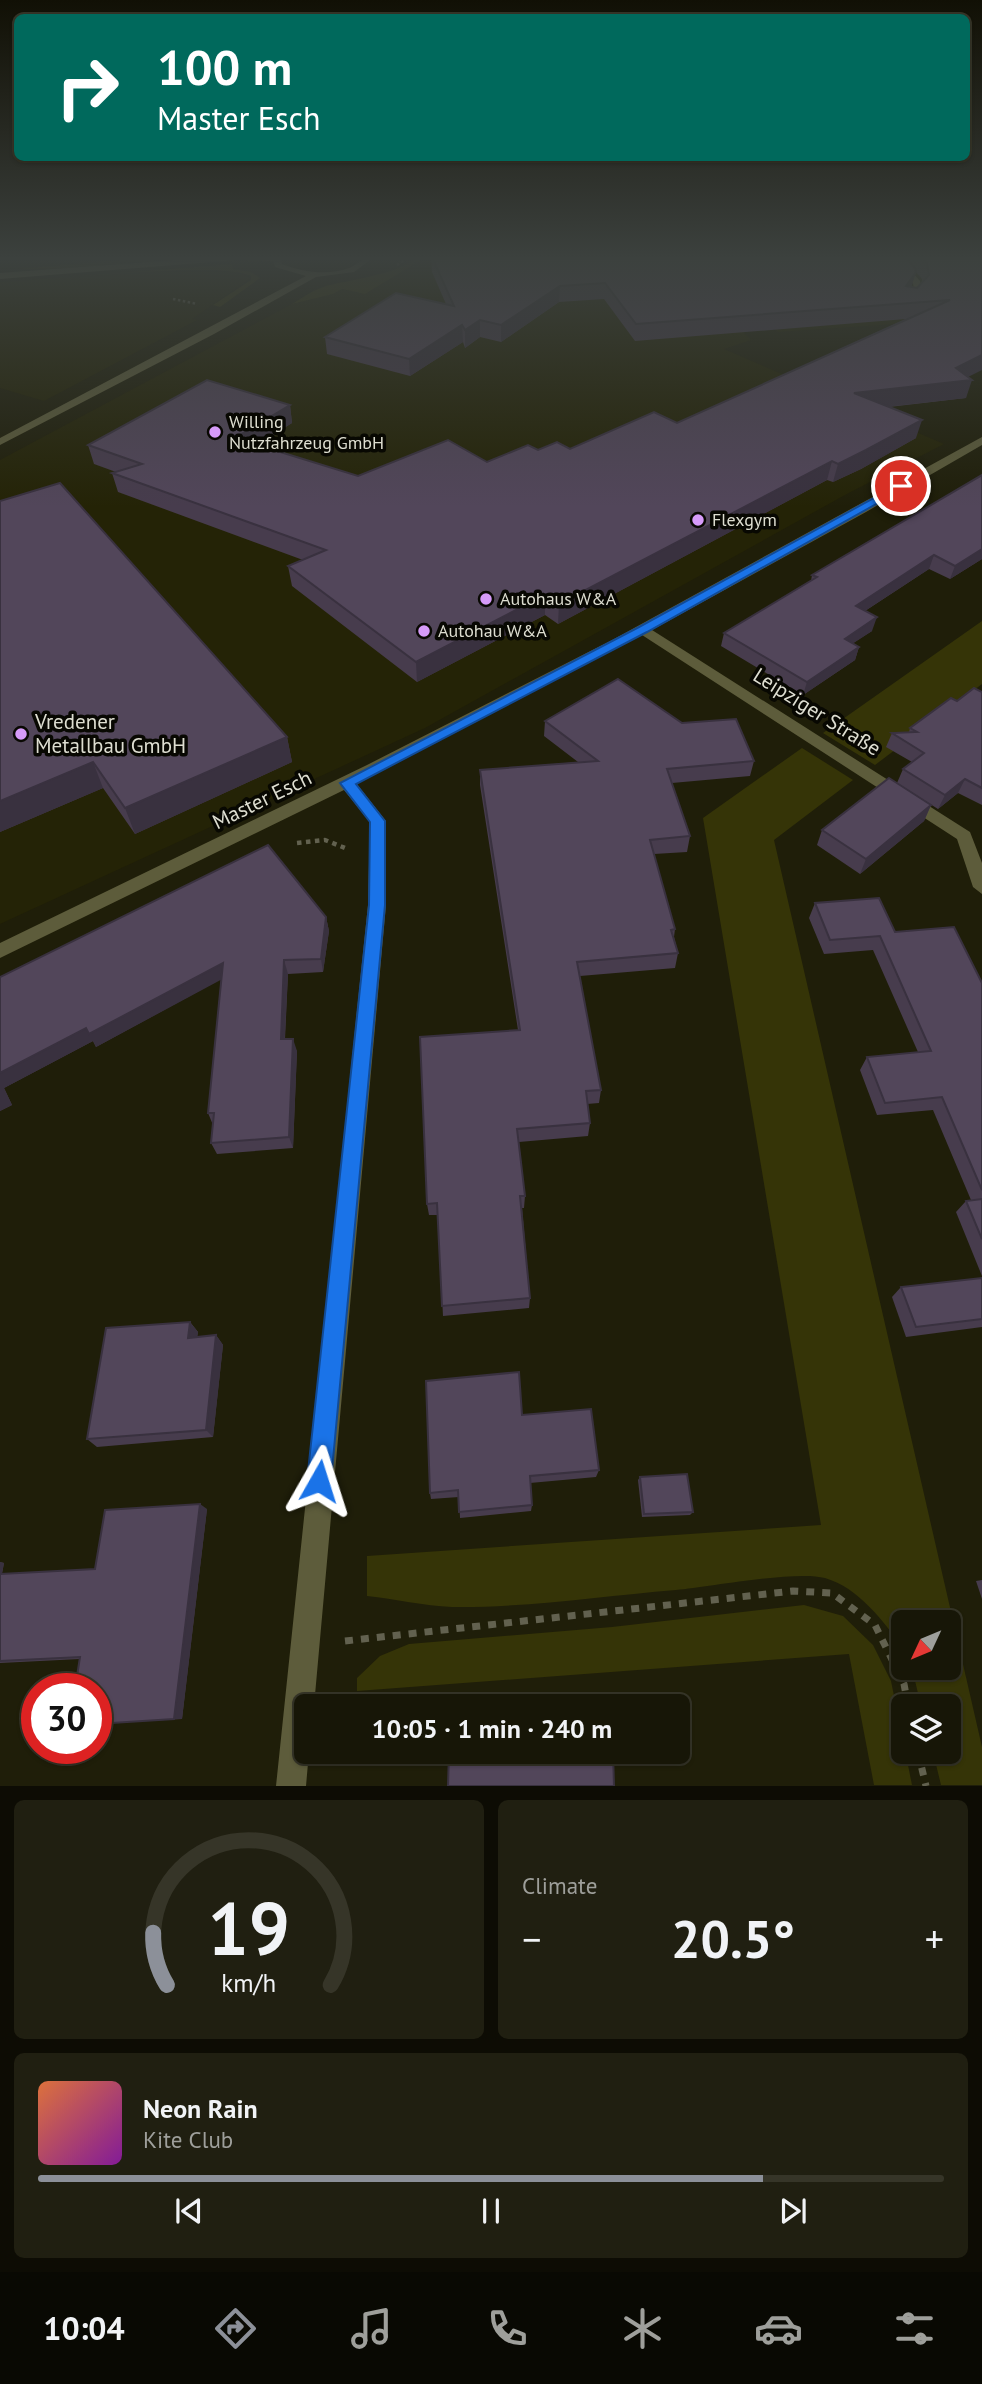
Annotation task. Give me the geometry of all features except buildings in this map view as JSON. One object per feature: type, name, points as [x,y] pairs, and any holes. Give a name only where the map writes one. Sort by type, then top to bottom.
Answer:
[{"type":"street","points":[[0,442],[195,340]]},
{"type":"street","name":"Master Esch","points":[[0,951],[347,783],[643,629],[982,440]]},
{"type":"street","name":"Leipziger Straße","points":[[643,629],[964,836],[982,837]]},
{"type":"street","points":[[291,1786],[377,905],[378,821],[347,783]]},
{"type":"street","points":[[964,836],[982,887]]},
{"type":"path","points":[[286,848],[310,840],[325,840],[341,844],[350,852]]},
{"type":"path","points":[[303,1646],[793,1591],[832,1594],[875,1625],[904,1684],[906,1694]]},
{"type":"path","points":[[921,1764],[926,1786]]},
{"type":"shaded area","points":[[0,340],[159,340],[44,401],[0,388]]},
{"type":"shaded area","points":[[224,340],[750,340],[724,349],[944,444],[845,495],[425,728],[0,924],[0,460]]},
{"type":"shaded area","points":[[982,621],[982,684],[875,765],[823,733]]},
{"type":"shaded area","points":[[802,748],[853,780],[774,840],[951,1610],[891,1610],[891,1633],[849,1589],[825,1578],[812,1576],[774,1577],[676,1590],[480,1607],[441,1606],[367,1596],[367,1556],[821,1525],[703,818]]},
{"type":"shaded area","points":[[804,1605],[843,1616],[873,1645],[891,1681],[894,1694],[891,1694],[891,1764],[908,1764],[912,1785],[874,1785],[849,1654],[357,1691],[357,1678],[380,1656],[409,1644],[612,1627]]},
{"type":"shaded area","points":[[961,1655],[982,1747],[982,1785],[941,1785],[936,1764],[961,1764],[961,1694],[918,1694],[915,1680],[961,1680]]},
{"type":"place","name":"Willing Nutzfahrzeug GmbH","points":[[215,432]]},
{"type":"place","name":"Flexgym","points":[[698,520]]},
{"type":"place","name":"Autohaus W&A","points":[[486,599]]},
{"type":"place","name":"Autohau W&A","points":[[424,631]]},
{"type":"place","name":"Vredener Metallbau GmbH","points":[[21,734]]},
{"type":"route","points":[[319,1481],[377,905],[378,821],[347,783],[643,629],[901,486]]}]
